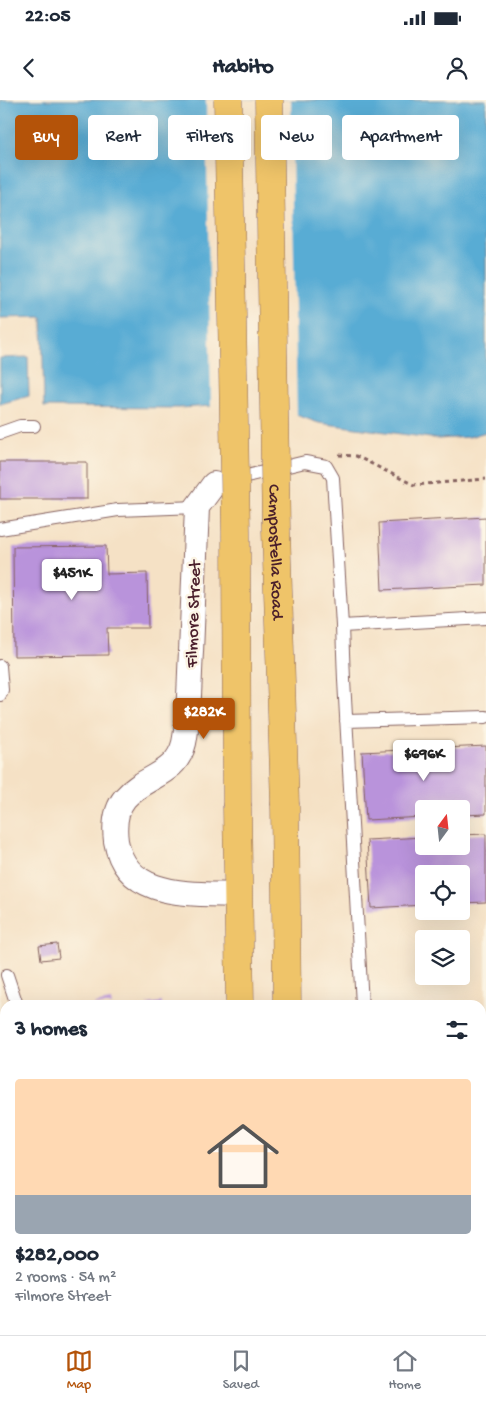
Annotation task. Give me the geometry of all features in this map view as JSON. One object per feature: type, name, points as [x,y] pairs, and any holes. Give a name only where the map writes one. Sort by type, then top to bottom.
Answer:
[{"type":"main road","points":[[228,100],[236,531],[240,1000]]},
{"type":"main road","name":"Campostella Road","points":[[269,100],[276,530],[285,805],[288,1000]]},
{"type":"street","points":[[197,508],[214,484]]},
{"type":"street","name":"Filmore Street","points":[[197,508],[188,715],[184,742],[180,756],[168,769],[135,788],[124,799],[117,811],[114,829],[117,848],[124,864],[139,881],[156,888],[181,893],[238,895]]},
{"type":"lane","points":[[0,433],[20,426],[34,426]]},
{"type":"lane","points":[[214,484],[305,462],[326,466],[332,478],[342,626],[362,1000]]},
{"type":"lane","points":[[0,529],[118,510],[197,508]]},
{"type":"lane","points":[[342,626],[486,618]]},
{"type":"lane","points":[[0,666],[2,690],[0,695]]},
{"type":"lane","points":[[346,721],[486,717]]},
{"type":"lane","points":[[7,975],[15,1000]]},
{"type":"path","points":[[337,455],[356,456],[414,486],[486,479]]},
{"type":"water","points":[[0,100],[486,100],[486,432],[469,437],[438,439],[319,423],[262,403],[179,408],[44,407],[42,317],[0,318]]},
{"type":"water","points":[[28,357],[29,396],[0,404],[0,358]]},
{"type":"pier","points":[[206,100],[291,100],[291,115],[261,115],[261,160],[292,160],[297,418],[261,406],[211,409],[207,160],[251,160],[251,115],[206,115]]},
{"type":"building","points":[[0,462],[87,462],[87,499],[0,499]]},
{"type":"building","points":[[486,517],[486,585],[382,590],[379,523]]},
{"type":"building","points":[[106,546],[107,574],[147,573],[148,628],[107,628],[108,655],[14,656],[13,547]]},
{"type":"building","points":[[486,746],[486,814],[470,815],[470,800],[415,800],[415,817],[366,820],[362,752]]},
{"type":"building","points":[[486,834],[486,902],[470,903],[470,865],[415,865],[415,906],[371,908],[367,840],[415,837],[415,855],[470,855],[470,835]]},
{"type":"building","points":[[57,944],[59,958],[41,960],[39,946]]}]
